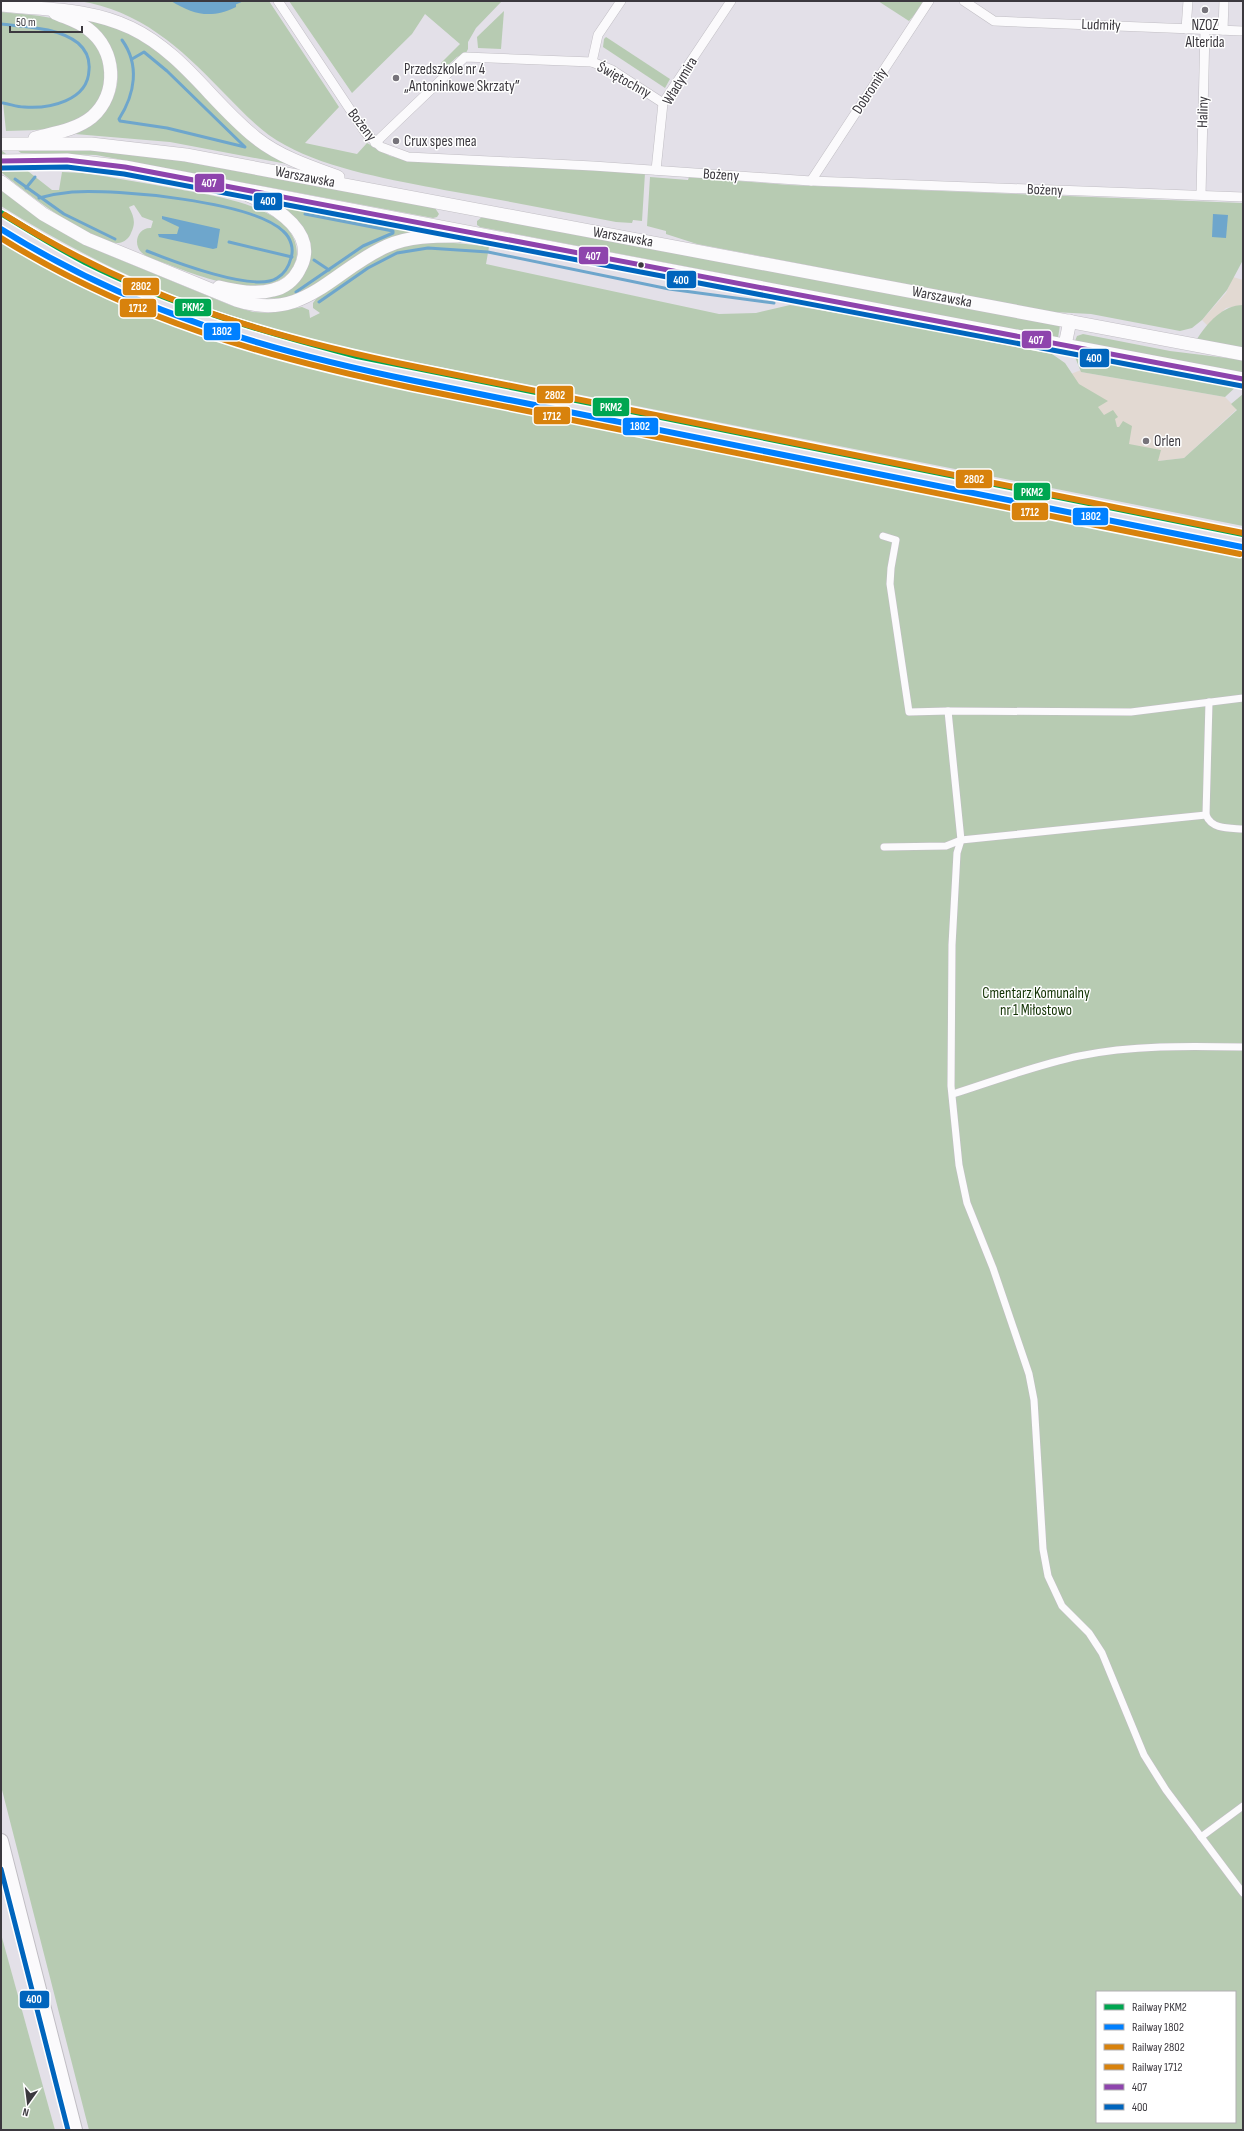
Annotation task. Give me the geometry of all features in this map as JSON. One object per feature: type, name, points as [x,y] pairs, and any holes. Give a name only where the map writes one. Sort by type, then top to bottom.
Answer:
[{"type":"main road","points":[[1,5],[88,13],[118,22],[145,36],[175,58],[257,138],[287,157],[373,190]]},
{"type":"main road","points":[[5,144],[61,131],[84,122],[101,106],[110,87],[111,74],[109,58],[99,39],[80,24],[44,9]]},
{"type":"main road","name":"Warszawska","points":[[5,144],[73,143],[162,151],[1243,354]]},
{"type":"main road","name":"Warszawska","points":[[1,161],[30,160],[95,162],[1243,379]]},
{"type":"main road","points":[[1,182],[31,206],[77,234],[106,248],[188,279],[243,302],[277,307],[305,298],[369,255],[404,240],[431,236],[457,236],[512,240]]},
{"type":"main road","points":[[188,279],[237,290],[264,292],[284,286],[292,280],[300,268],[304,247],[299,234],[291,222],[281,213],[261,201],[226,186]]},
{"type":"main road","points":[[1065,346],[1070,321]]},
{"type":"main road","points":[[1,1841],[75,2130]]},
{"type":"street","name":"Bożeny","points":[[278,1],[357,121],[375,142],[397,154],[424,159],[656,170],[811,181],[1243,197]]},
{"type":"street","points":[[592,62],[598,35],[621,1]]},
{"type":"street","name":"Władymira","points":[[656,170],[663,103],[731,1]]},
{"type":"street","name":"Dobromiły","points":[[811,181],[929,1]]},
{"type":"street","name":"Ludmiły","points":[[964,1],[994,21],[1243,31]]},
{"type":"street","points":[[1186,29],[1188,1]]},
{"type":"street","points":[[1223,30],[1224,1]]},
{"type":"street","name":"Haliny","points":[[1201,195],[1205,30]]},
{"type":"street","name":"Świętochny","points":[[375,142],[465,57],[592,62],[612,70],[663,103]]},
{"type":"street","points":[[884,536],[896,540],[890,584],[909,712],[1131,712],[1243,698]]},
{"type":"street","points":[[1209,702],[1206,816],[1213,825],[1223,828],[1243,829]]},
{"type":"street","points":[[948,711],[961,840],[957,853],[953,931],[953,1094],[959,1165],[967,1203],[993,1268],[1029,1374],[1034,1400],[1043,1549],[1048,1576],[1062,1606],[1089,1633],[1102,1652],[1144,1755],[1166,1790],[1243,1893]]},
{"type":"street","points":[[884,847],[946,846],[961,840],[1206,816]]},
{"type":"street","points":[[953,1094],[1078,1056],[1105,1052],[1177,1047],[1243,1047]]},
{"type":"street","points":[[1201,1837],[1243,1806]]},
{"type":"shaded area","points":[[1233,277],[1243,280],[1243,305],[1226,308],[1208,326],[1202,320],[1226,293]]},
{"type":"shaded area","points":[[1081,370],[1081,372],[1225,397],[1237,409],[1184,458],[1158,461],[1136,459],[1068,375]]},
{"type":"green space","points":[[79,1],[269,1],[339,107],[305,143],[357,154],[367,143],[390,156],[411,161],[645,173],[642,221],[633,220],[632,223],[616,222],[444,190],[342,168],[303,154],[267,134],[243,113],[206,74],[158,33],[121,13],[101,6]]},
{"type":"green space","points":[[289,1],[502,1],[476,28],[468,42],[468,49],[466,53],[457,57],[445,68],[441,63],[460,44],[425,14],[412,34],[352,93]]},
{"type":"green space","points":[[878,1],[926,1],[909,21]]},
{"type":"green space","points":[[504,11],[501,49],[478,48],[477,37]]},
{"type":"green space","points":[[1,12],[47,17],[74,27],[87,36],[97,49],[103,62],[105,77],[103,91],[96,104],[86,115],[63,126],[38,130],[6,131],[3,103],[1,103]]},
{"type":"green space","points":[[80,17],[110,24],[149,44],[287,164],[170,142],[75,134],[93,123],[107,110],[115,94],[118,77],[116,60],[109,44],[97,29]]},
{"type":"green space","points":[[606,37],[670,79],[665,88],[603,47],[604,39]]},
{"type":"green space","points":[[1,150],[52,190],[59,190],[62,172],[82,173],[204,194],[242,203],[276,218],[288,229],[295,242],[297,255],[295,263],[286,276],[272,283],[256,286],[238,285],[219,281],[152,259],[142,253],[137,245],[137,241],[143,230],[146,228],[151,228],[153,221],[142,217],[134,205],[129,207],[134,223],[133,229],[129,236],[120,243],[106,241],[75,226],[58,215],[24,191],[1,172]]},
{"type":"green space","points":[[17,150],[97,151],[182,161],[435,208],[439,214],[437,217],[433,218],[96,155],[21,153]]},
{"type":"green space","points":[[650,177],[688,180],[689,177],[789,185],[1243,203],[1243,260],[1227,290],[1202,320],[1192,328],[1180,331],[1091,314],[1054,312],[697,244],[666,234],[666,231],[647,226]]},
{"type":"green space","points":[[1,190],[38,218],[82,244],[230,305],[253,312],[268,313],[302,307],[309,310],[310,318],[320,313],[313,308],[313,303],[316,299],[354,271],[374,259],[394,249],[417,243],[442,242],[489,247],[486,264],[719,314],[756,313],[790,305],[889,322],[890,317],[934,325],[969,338],[1052,354],[1065,363],[1079,384],[1108,401],[1098,407],[1104,415],[1113,410],[1118,417],[1115,419],[1117,427],[1119,427],[1123,421],[1132,426],[1129,444],[1161,450],[1158,461],[1184,458],[1237,410],[1231,404],[1243,394],[1243,526],[379,355],[256,324],[189,301],[157,288],[125,274],[62,242],[1,206]]},
{"type":"green space","points":[[282,207],[416,232],[376,244],[314,286],[290,298],[254,299],[266,298],[286,291],[301,279],[306,270],[308,247],[305,234],[296,219]]},
{"type":"green space","points":[[482,217],[1060,325],[1058,338],[480,227],[477,225],[477,221]]},
{"type":"green space","name":"Cmentarz Komunalny nr 1 Miłostowo","points":[[1,229],[87,277],[147,305],[209,329],[274,347],[376,371],[1243,543],[1243,2130],[89,2130],[1,1786]]},
{"type":"green space","points":[[1243,305],[1243,349],[1197,339],[1216,316],[1229,308]]},
{"type":"green space","points":[[1083,334],[1170,351],[1243,360],[1243,373],[1075,341],[1077,336]]},
{"type":"green space","points":[[1073,352],[1239,384],[1225,397],[1081,372]]},
{"type":"green space","points":[[1,1934],[55,2130],[1,2130]]},
{"type":"water","points":[[171,1],[236,1],[236,7],[219,13],[203,14],[187,10]]},
{"type":"water","points":[[1213,214],[1228,215],[1226,238],[1212,237]]},
{"type":"water","points":[[162,216],[220,229],[217,248],[213,249],[159,237],[158,234],[177,234],[179,227],[162,219]]},
{"type":"waterway","points":[[235,3],[240,1]]},
{"type":"waterway","points":[[1,24],[31,27],[61,34],[78,43],[87,55],[89,63],[87,81],[75,96],[66,101],[34,107],[19,107],[3,103]]},
{"type":"waterway","points":[[122,40],[131,59],[133,80],[129,100],[119,119],[120,121],[167,128],[245,147]]},
{"type":"waterway","points":[[132,59],[144,52],[167,71],[244,146]]},
{"type":"waterway","points":[[26,188],[35,177]]},
{"type":"waterway","points":[[15,179],[64,214],[115,239]]},
{"type":"waterway","points":[[39,198],[68,192],[119,193],[182,199],[214,205],[243,212],[267,221],[283,231],[290,240],[292,255],[288,267],[277,278],[266,282],[251,282],[213,274],[147,251]]},
{"type":"waterway","points":[[296,292],[363,246],[393,233],[393,231],[305,214]]},
{"type":"waterway","points":[[229,242],[292,257]]},
{"type":"waterway","points":[[319,302],[368,268],[397,253],[428,248],[488,252],[669,289],[774,303]]},
{"type":"waterway","points":[[314,260],[329,270]]},
{"type":"rail line","name":"PKM2","points":[[1,213],[85,262],[151,291],[218,316],[357,356],[1243,534]]},
{"type":"rail line","name":"2802","points":[[5,215],[104,270],[154,292],[204,311],[307,342],[417,367],[1243,533]]},
{"type":"rail line","name":"1802","points":[[1,229],[50,258],[100,283],[150,305],[200,324],[305,356],[415,381],[1242,547]]},
{"type":"rail line","name":"1712","points":[[1,238],[50,266],[99,291],[149,313],[200,332],[304,363],[413,388],[1240,554]]},
{"type":"transit line","name":"407","points":[[1,161],[67,160],[125,167],[1243,379]]},
{"type":"transit line","name":"400","points":[[1,168],[67,167],[124,174],[1242,386]]},
{"type":"transit line","name":"400","points":[[1,1869],[68,2130]]},
{"type":"place","name":"NZOZ Alterida","points":[[1205,10]]},
{"type":"place","name":"Przedszkole nr 4 „Antoninkowe Skrzaty”","points":[[396,78]]},
{"type":"place","name":"Crux spes mea","points":[[396,141]]},
{"type":"place","name":"Orlen","points":[[1146,441]]}]
